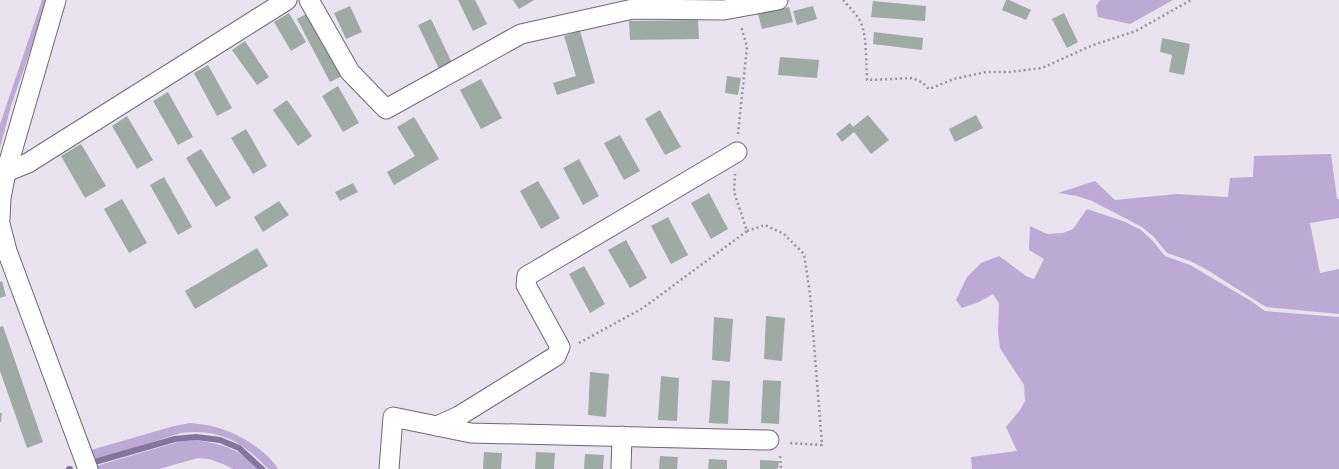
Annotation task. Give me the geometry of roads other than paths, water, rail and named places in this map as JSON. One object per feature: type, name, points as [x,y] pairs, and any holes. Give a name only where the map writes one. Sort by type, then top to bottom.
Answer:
[{"type":"street","points":[[0,219],[1,198],[6,172],[56,0]]},
{"type":"street","points":[[6,172],[28,163],[286,0]]},
{"type":"street","points":[[309,0],[350,72],[386,109],[521,34],[633,9],[724,10],[778,0]]},
{"type":"street","points":[[437,426],[459,416],[556,356],[560,347],[526,285],[527,276],[737,152]]},
{"type":"street","points":[[0,224],[4,250],[88,469]]},
{"type":"street","points":[[389,469],[393,417],[472,433],[622,436],[774,444]]},
{"type":"street","points":[[621,469],[622,436]]},
{"type":"waterway","points":[[98,461],[175,439],[196,437],[220,440],[239,448],[262,469]]}]
